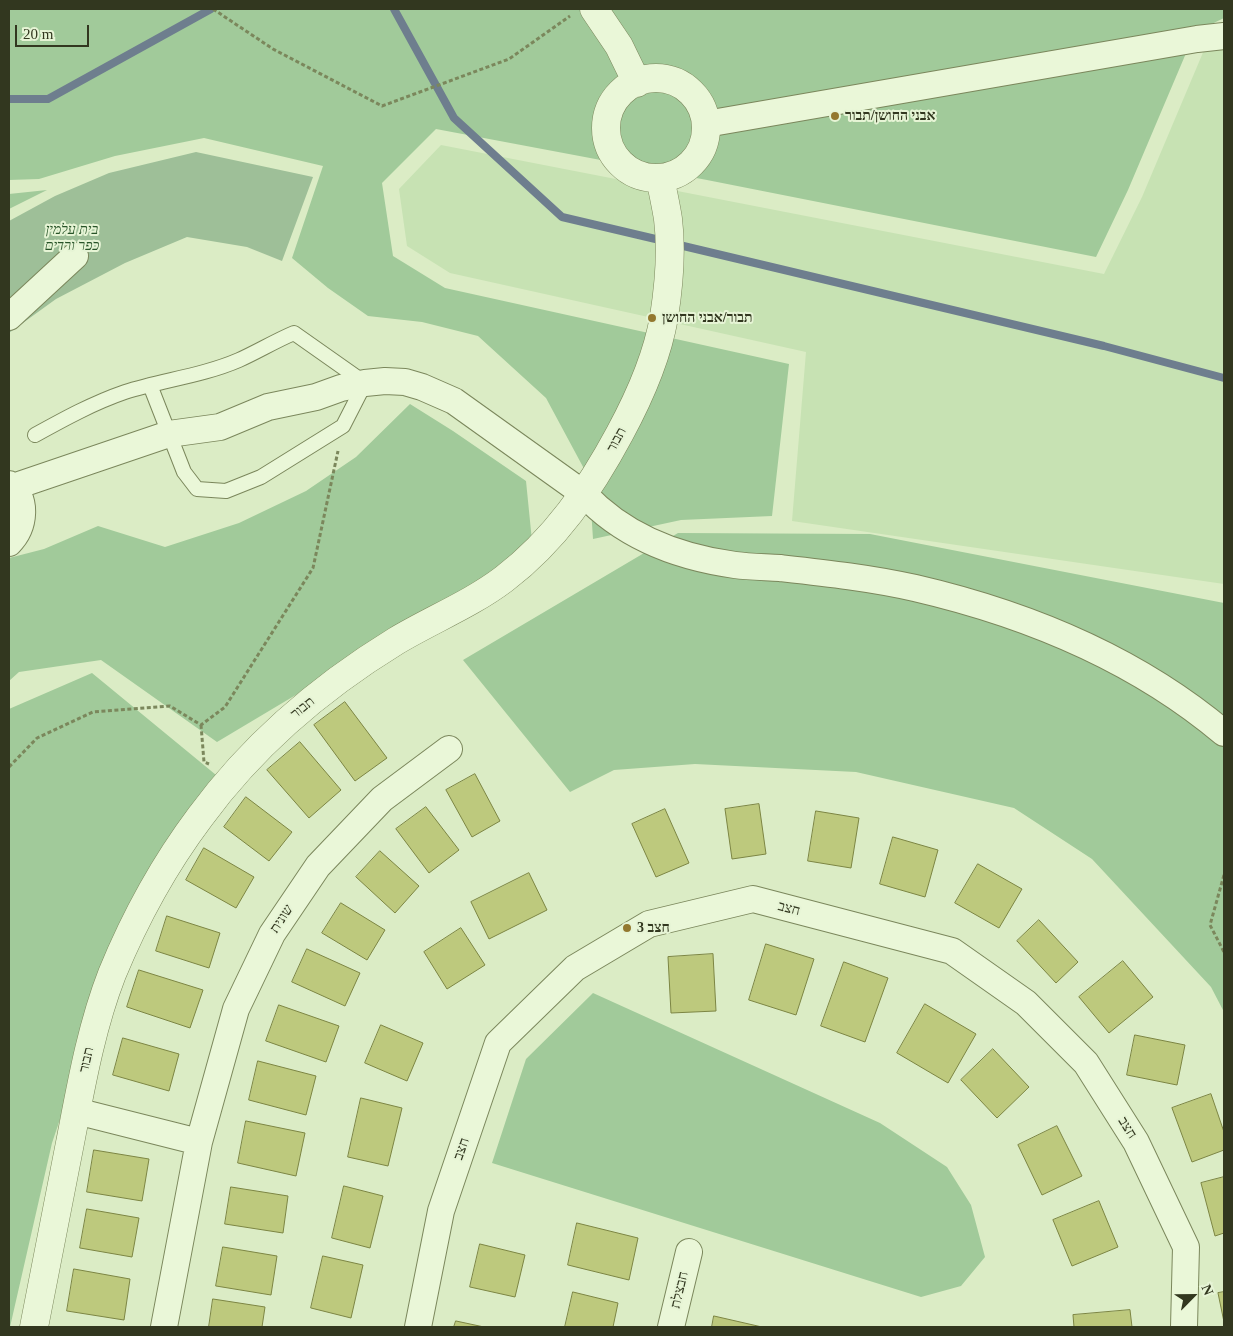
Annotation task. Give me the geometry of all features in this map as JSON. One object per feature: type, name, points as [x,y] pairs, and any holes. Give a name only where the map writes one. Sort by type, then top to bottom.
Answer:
[{"type":"street","points":[[583,12],[619,46],[637,82]]},
{"type":"street","points":[[706,124],[1197,39],[1224,36]]},
{"type":"street","points":[[644,80],[668,80],[682,86],[698,102],[706,124],[703,147],[695,160],[676,174],[660,178],[638,175],[625,167],[614,155],[608,140],[607,125],[614,103],[623,91],[644,80]]},
{"type":"street","name":"תבור","points":[[34,1327],[93,1033],[111,976],[136,921],[165,867],[200,816],[232,778],[287,721],[339,679],[397,641],[473,599],[514,571],[549,538],[584,494],[607,458],[632,412],[658,344],[665,309],[669,258],[668,222],[660,178]]},
{"type":"street","points":[[9,317],[75,256]]},
{"type":"street","points":[[9,543],[21,526],[23,512],[20,499],[11,486],[169,434],[220,427],[268,407],[364,383],[404,382],[438,393],[483,420],[584,494],[599,510],[632,533],[649,542],[683,555],[736,565],[843,575],[914,588],[980,605],[1042,626],[1100,652],[1154,682],[1204,716],[1224,733]]},
{"type":"street","name":"שונית","points":[[164,1327],[199,1142],[236,1009],[272,934],[318,866],[382,799],[450,749]]},
{"type":"street","name":"חצב","points":[[418,1327],[441,1211],[498,1043],[575,968],[649,924],[753,899],[952,952],[1026,1003],[1086,1063],[1136,1142],[1186,1247],[1184,1327]]},
{"type":"street","points":[[76,1111],[199,1142]]},
{"type":"street","name":"חבצלת","points":[[671,1327],[688,1252]]},
{"type":"lane","points":[[35,435],[93,404],[126,392],[206,371],[238,360],[294,333],[364,383],[343,426],[261,477],[226,491],[197,489],[184,472],[150,386]]},
{"type":"path","points":[[213,9],[273,49],[382,106],[509,59],[583,12]]},
{"type":"path","points":[[201,725],[225,707],[313,568],[343,426]]},
{"type":"path","points":[[9,767],[37,738],[93,712],[170,706],[201,725]]},
{"type":"path","points":[[201,725],[204,762],[232,778]]},
{"type":"path","points":[[1224,875],[1210,925],[1224,952]]},
{"type":"green space","points":[[9,9],[1224,9],[1224,18],[1195,32],[1128,190],[1096,257],[707,180],[436,129],[382,183],[393,256],[445,288],[789,364],[772,516],[681,520],[593,539],[589,478],[546,398],[478,336],[422,322],[368,316],[328,288],[292,258],[323,166],[204,138],[115,156],[39,179],[9,180]]},
{"type":"green space","points":[[1224,35],[1224,584],[792,521],[806,352],[450,273],[407,246],[399,189],[441,145],[1104,274],[1142,197],[1207,43]]},
{"type":"green space","name":"בית עלמין כפר ורדים","points":[[196,152],[313,177],[282,261],[247,247],[187,237],[125,263],[56,299],[9,333],[9,221],[55,196],[109,173]]},
{"type":"green space","points":[[47,190],[9,209],[9,194]]},
{"type":"green space","points":[[410,404],[526,481],[534,561],[485,582],[217,742],[101,660],[19,672],[9,681],[9,558],[44,549],[98,526],[165,547],[239,523],[306,491],[356,457]]},
{"type":"green space","points":[[678,533],[870,534],[1224,603],[1224,1012],[1211,987],[1092,859],[1014,808],[856,772],[695,764],[614,770],[570,792],[463,660]]},
{"type":"green space","points":[[92,673],[227,784],[102,994],[52,1143],[9,1327],[9,709]]},
{"type":"green space","points":[[593,993],[880,1123],[947,1167],[971,1205],[985,1257],[961,1286],[921,1297],[492,1163],[526,1059]]},
{"type":"building","points":[[345,702],[387,758],[355,781],[314,725]]},
{"type":"building","points":[[300,742],[341,790],[309,818],[267,770]]},
{"type":"building","points":[[475,774],[500,821],[472,837],[446,790]]},
{"type":"building","points":[[246,797],[292,832],[269,861],[224,827]]},
{"type":"building","points":[[759,804],[766,854],[732,859],[725,809]]},
{"type":"building","points":[[426,807],[459,850],[429,873],[396,829]]},
{"type":"building","points":[[665,809],[689,863],[656,877],[632,824]]},
{"type":"building","points":[[816,811],[859,818],[851,868],[808,861]]},
{"type":"building","points":[[893,837],[938,850],[925,897],[880,884]]},
{"type":"building","points":[[204,848],[254,877],[236,908],[186,880]]},
{"type":"building","points":[[380,851],[419,886],[395,913],[356,877]]},
{"type":"building","points":[[978,864],[1022,889],[999,928],[955,903]]},
{"type":"building","points":[[529,873],[547,910],[489,939],[471,902]]},
{"type":"building","points":[[341,903],[385,930],[367,960],[322,933]]},
{"type":"building","points":[[167,916],[220,933],[209,968],[156,951]]},
{"type":"building","points":[[1039,920],[1078,962],[1056,983],[1017,941]]},
{"type":"building","points":[[461,928],[485,965],[447,989],[424,952]]},
{"type":"building","points":[[766,944],[814,959],[796,1015],[749,1000]]},
{"type":"building","points":[[307,949],[360,973],[345,1006],[292,982]]},
{"type":"building","points":[[713,954],[716,1011],[671,1013],[668,957]]},
{"type":"building","points":[[1123,961],[1153,997],[1109,1033],[1079,997]]},
{"type":"building","points":[[844,962],[888,978],[865,1042],[821,1026]]},
{"type":"building","points":[[139,970],[203,990],[190,1028],[127,1007]]},
{"type":"building","points":[[925,1004],[976,1034],[948,1083],[897,1053]]},
{"type":"building","points":[[279,1005],[339,1026],[326,1062],[266,1041]]},
{"type":"building","points":[[381,1025],[423,1043],[407,1081],[365,1063]]},
{"type":"building","points":[[1135,1035],[1185,1045],[1177,1085],[1127,1075]]},
{"type":"building","points":[[123,1038],[179,1054],[169,1091],[113,1075]]},
{"type":"building","points":[[993,1049],[1029,1087],[997,1118],[961,1080]]},
{"type":"building","points":[[258,1061],[316,1076],[306,1115],[249,1100]]},
{"type":"building","points":[[1211,1094],[1224,1132],[1224,1150],[1192,1162],[1172,1108]]},
{"type":"building","points":[[361,1098],[402,1108],[388,1166],[348,1157]]},
{"type":"building","points":[[246,1121],[305,1133],[296,1176],[238,1163]]},
{"type":"building","points":[[1057,1126],[1082,1176],[1042,1195],[1018,1145]]},
{"type":"building","points":[[94,1150],[149,1159],[142,1201],[87,1192]]},
{"type":"building","points":[[1224,1177],[1224,1233],[1215,1236],[1201,1183]]},
{"type":"building","points":[[344,1186],[383,1196],[370,1248],[332,1238]]},
{"type":"building","points":[[231,1187],[288,1196],[283,1233],[225,1224]]},
{"type":"building","points":[[1099,1201],[1118,1247],[1072,1266],[1053,1220]]},
{"type":"building","points":[[87,1209],[139,1218],[132,1257],[80,1248]]},
{"type":"building","points":[[577,1223],[638,1238],[629,1280],[568,1265]]},
{"type":"building","points":[[480,1244],[525,1255],[515,1297],[470,1287]]},
{"type":"building","points":[[223,1247],[277,1256],[271,1295],[216,1286]]},
{"type":"building","points":[[323,1256],[363,1265],[351,1318],[311,1308]]},
{"type":"building","points":[[74,1269],[130,1279],[124,1320],[67,1311]]},
{"type":"building","points":[[573,1292],[618,1303],[613,1327],[565,1327]]},
{"type":"building","points":[[1224,1292],[1224,1322],[1218,1293]]},
{"type":"building","points":[[213,1299],[265,1307],[262,1327],[209,1327]]},
{"type":"building","points":[[1130,1310],[1132,1327],[1074,1327],[1073,1315]]},
{"type":"building","points":[[714,1316],[762,1327],[712,1327]]},
{"type":"building","points":[[456,1321],[484,1327],[454,1327]]},
{"type":"waterway","points":[[9,99],[48,99],[211,9]]},
{"type":"waterway","points":[[394,9],[454,118],[562,217],[664,241]]},
{"type":"waterway","points":[[675,244],[1104,346],[1224,378]]},
{"type":"place","name":"אבני החושן/תבור","points":[[835,116]]},
{"type":"place","name":"תבור/אבני החושן","points":[[652,318]]},
{"type":"place","name":"חצב 3","points":[[627,928]]}]
